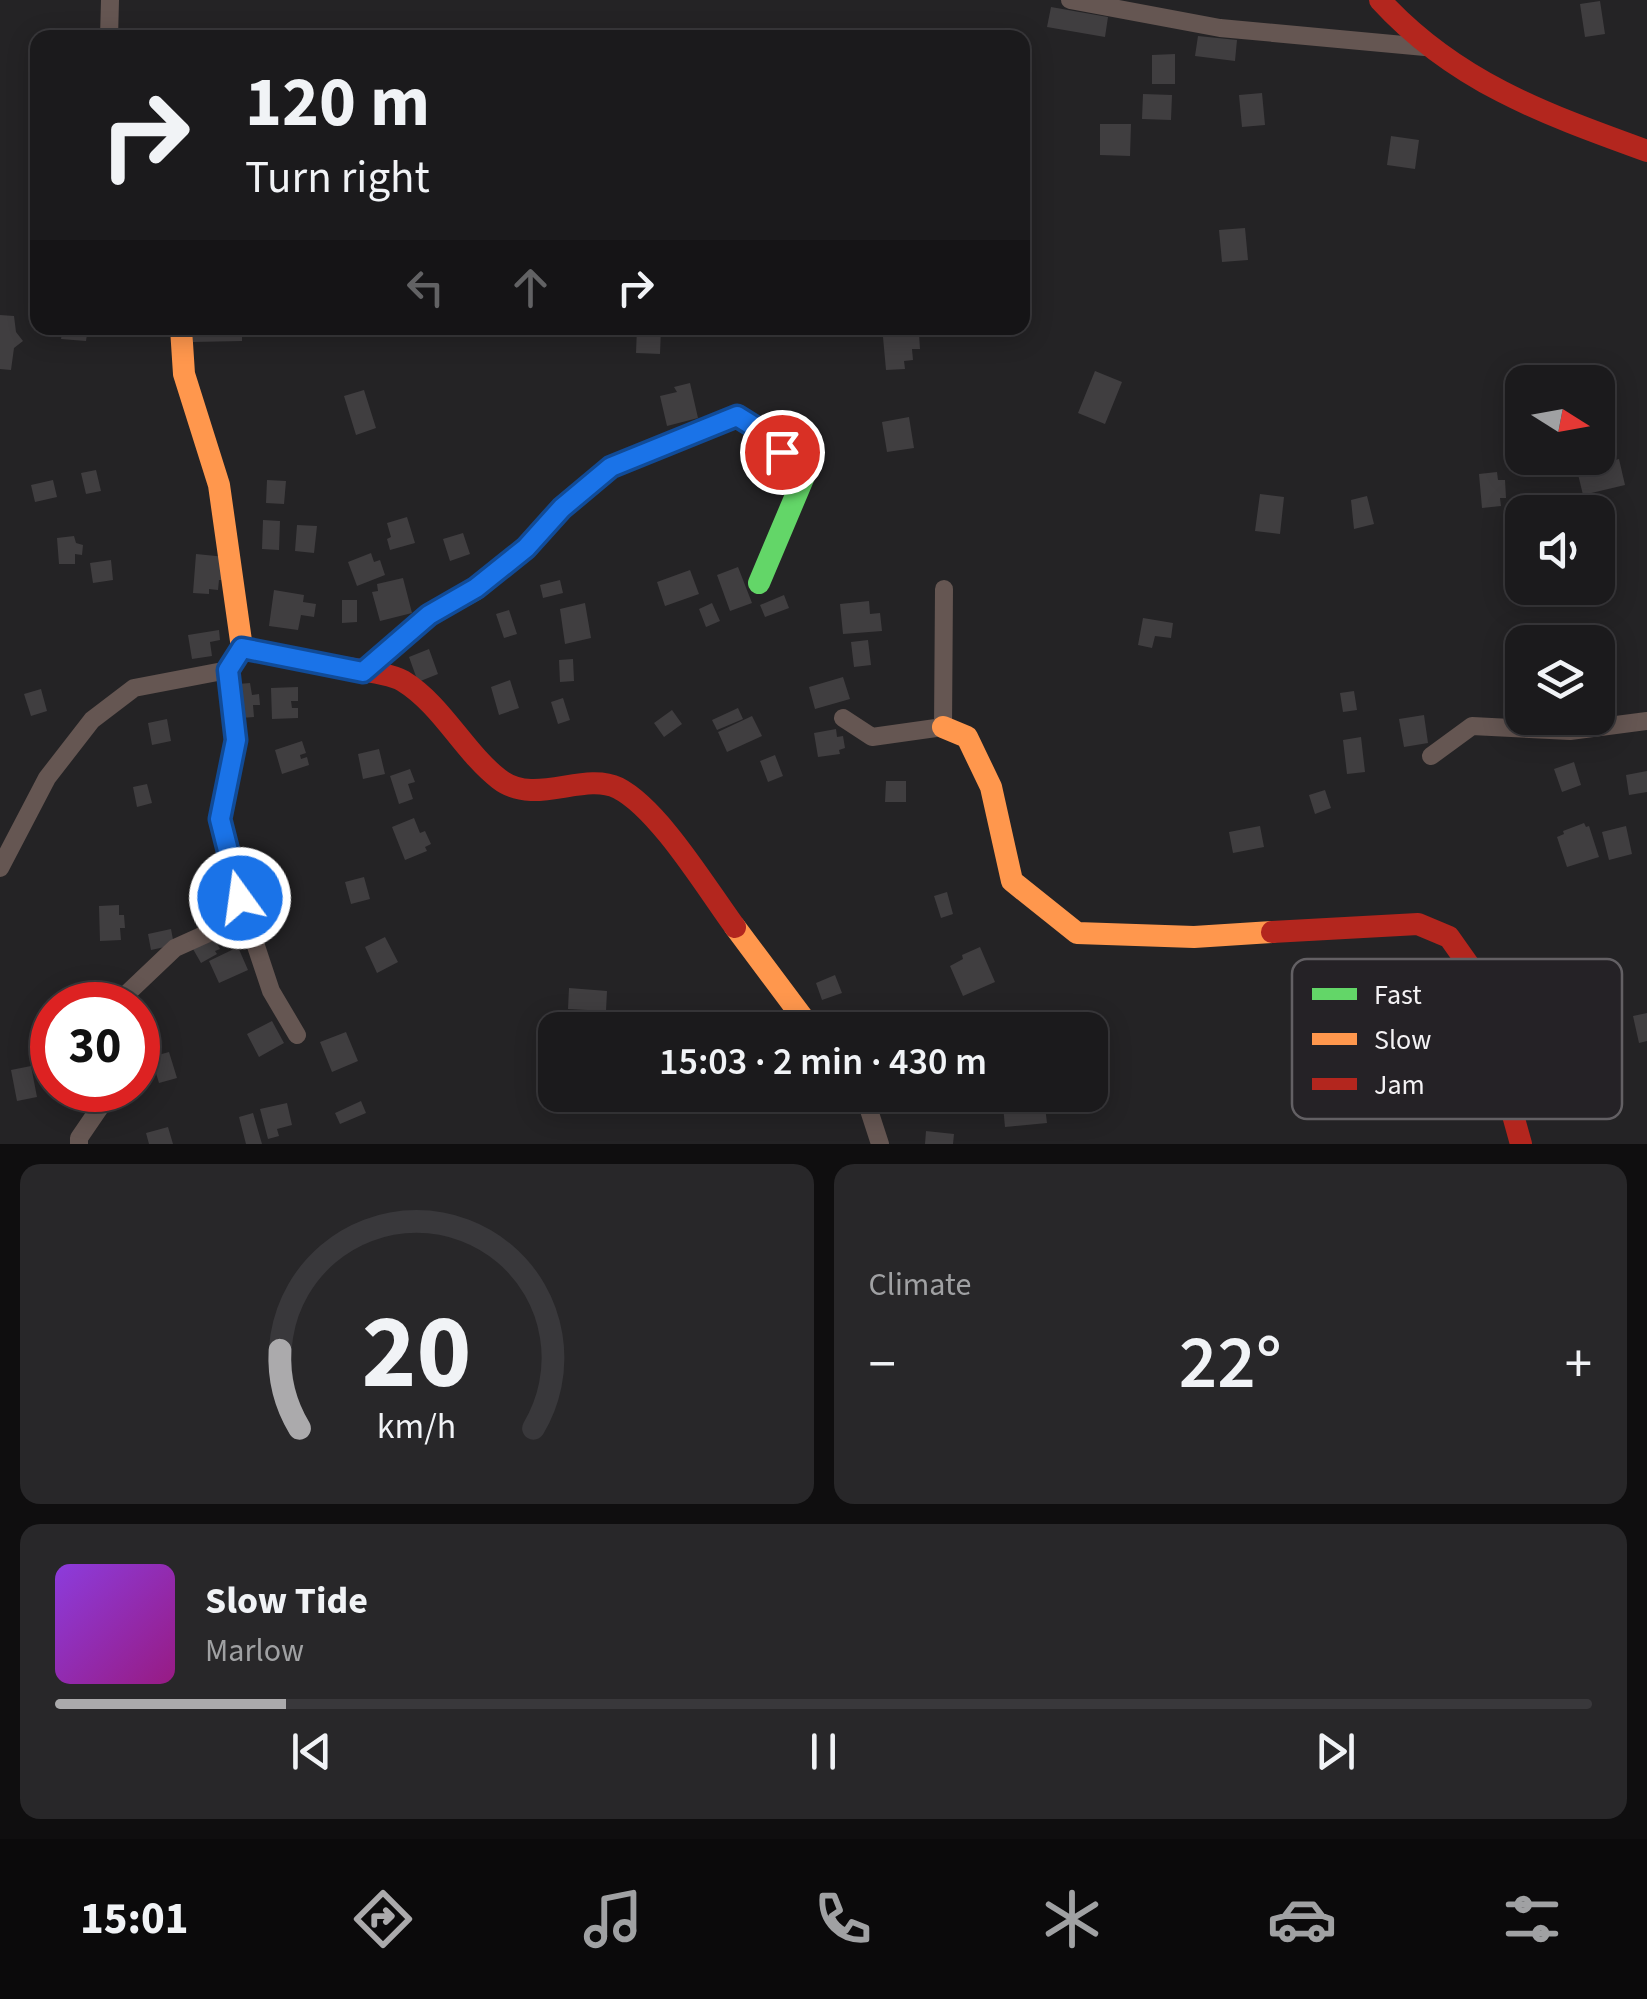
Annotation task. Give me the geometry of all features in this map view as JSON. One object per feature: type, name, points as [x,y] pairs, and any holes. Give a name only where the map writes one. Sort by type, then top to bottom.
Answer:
[{"type":"street","points":[[109,30],[110,0]]},
{"type":"street","points":[[1070,0],[1220,28],[1425,47]]},
{"type":"street","points":[[1380,0],[1425,47],[1465,75],[1559,120],[1647,151]]},
{"type":"street","points":[[181,335],[184,374],[219,485],[242,648],[228,670],[236,740],[220,819],[271,991],[297,1036]]},
{"type":"street","points":[[363,672],[429,615],[476,588],[526,548],[562,508],[611,467],[737,416],[758,429],[805,474],[759,583]]},
{"type":"street","points":[[943,726],[944,589]]},
{"type":"street","points":[[242,648],[402,680],[501,780],[529,792],[578,785],[616,787],[656,820],[799,1012]]},
{"type":"street","points":[[0,868],[47,778],[92,720],[134,688],[228,670]]},
{"type":"street","points":[[843,718],[872,737],[943,726],[967,737],[991,788],[1012,882],[1077,932],[1135,937],[1194,936],[1418,924],[1449,937],[1465,959]]},
{"type":"street","points":[[1431,756],[1472,726],[1570,731],[1647,721]]},
{"type":"street","points":[[139,982],[175,948],[246,916]]},
{"type":"street","points":[[79,1144],[97,1112]]},
{"type":"street","points":[[870,1112],[880,1144]]},
{"type":"street","points":[[1514,1119],[1521,1144]]},
{"type":"building","points":[[1600,1],[1605,34],[1585,37],[1580,4]]},
{"type":"building","points":[[1051,7],[1108,17],[1105,37],[1047,27]]},
{"type":"building","points":[[1198,36],[1237,40],[1235,61],[1195,56]]},
{"type":"building","points":[[1175,54],[1175,84],[1152,84],[1152,55]]},
{"type":"building","points":[[1262,93],[1265,125],[1242,127],[1239,95]]},
{"type":"building","points":[[1143,94],[1172,95],[1171,120],[1142,119]]},
{"type":"building","points":[[1100,124],[1131,124],[1130,156],[1100,155]]},
{"type":"building","points":[[1391,136],[1419,140],[1415,169],[1387,165]]},
{"type":"building","points":[[1245,228],[1248,260],[1222,262],[1219,230]]},
{"type":"building","points":[[0,315],[14,316],[16,332],[23,341],[14,348],[11,370],[0,369]]},
{"type":"building","points":[[62,335],[87,335],[86,341],[61,339]]},
{"type":"building","points":[[193,335],[242,335],[242,341],[193,342]]},
{"type":"building","points":[[637,335],[661,335],[660,354],[636,353]]},
{"type":"building","points":[[919,335],[920,349],[912,349],[913,360],[904,361],[905,369],[886,370],[883,337]]},
{"type":"building","points":[[1095,371],[1122,382],[1105,424],[1078,413]]},
{"type":"building","points":[[690,383],[698,418],[667,426],[660,396],[677,392],[674,387]]},
{"type":"building","points":[[364,390],[376,428],[356,435],[344,396]]},
{"type":"building","points":[[909,417],[914,448],[887,452],[882,422]]},
{"type":"building","points":[[1619,459],[1625,485],[1583,495],[1578,475],[1615,475],[1615,460]]},
{"type":"building","points":[[96,470],[101,491],[86,494],[81,473]]},
{"type":"building","points":[[1497,472],[1498,480],[1505,480],[1506,495],[1500,498],[1501,506],[1482,508],[1479,474]]},
{"type":"building","points":[[53,480],[57,497],[35,502],[31,485]]},
{"type":"building","points":[[267,480],[286,481],[284,504],[266,503]]},
{"type":"building","points":[[1260,494],[1284,497],[1280,534],[1255,531]]},
{"type":"building","points":[[1367,496],[1374,524],[1354,529],[1351,500]]},
{"type":"building","points":[[407,517],[415,543],[390,550],[387,523]]},
{"type":"building","points":[[263,520],[280,521],[279,550],[262,549]]},
{"type":"building","points":[[297,525],[317,526],[314,553],[295,551]]},
{"type":"building","points":[[463,533],[470,554],[450,561],[443,539]]},
{"type":"building","points":[[74,536],[76,543],[83,545],[82,555],[75,554],[75,564],[59,564],[57,538]]},
{"type":"building","points":[[371,553],[374,562],[380,560],[385,575],[357,586],[348,562]]},
{"type":"building","points":[[196,554],[226,557],[224,580],[219,580],[218,590],[193,593]]},
{"type":"building","points":[[111,560],[113,580],[93,583],[90,563]]},
{"type":"building","points":[[738,567],[752,603],[730,611],[717,575]]},
{"type":"building","points":[[690,570],[699,594],[665,606],[657,582]]},
{"type":"building","points":[[403,578],[412,613],[380,621],[372,592],[378,591],[377,584]]},
{"type":"building","points":[[560,580],[563,593],[543,598],[540,585]]},
{"type":"building","points":[[274,590],[304,595],[303,602],[316,604],[314,617],[301,615],[298,630],[269,626]]},
{"type":"building","points":[[784,595],[789,608],[765,617],[760,605]]},
{"type":"building","points":[[342,600],[357,600],[357,622],[342,623]]},
{"type":"building","points":[[869,601],[870,614],[880,613],[882,631],[843,634],[840,604]]},
{"type":"building","points":[[585,603],[591,638],[565,644],[560,609]]},
{"type":"building","points":[[712,603],[720,621],[706,627],[699,609]]},
{"type":"building","points":[[509,610],[517,634],[504,638],[496,614]]},
{"type":"building","points":[[1143,618],[1173,623],[1171,638],[1155,636],[1152,648],[1138,645]]},
{"type":"building","points":[[219,630],[220,640],[210,642],[212,656],[192,659],[188,635]]},
{"type":"building","points":[[868,640],[871,665],[854,667],[851,642]]},
{"type":"building","points":[[429,649],[438,674],[418,682],[409,657]]},
{"type":"building","points":[[573,659],[574,681],[560,682],[559,660]]},
{"type":"building","points":[[843,677],[850,699],[815,709],[809,687]]},
{"type":"building","points":[[510,680],[519,708],[499,715],[491,687]]},
{"type":"building","points":[[250,683],[252,695],[259,694],[260,705],[253,705],[254,717],[241,718],[238,684]]},
{"type":"building","points":[[298,687],[298,701],[291,701],[292,708],[298,708],[298,718],[272,719],[271,688]]},
{"type":"building","points":[[41,689],[47,711],[31,716],[24,694]]},
{"type":"building","points":[[1354,691],[1357,710],[1343,712],[1340,693]]},
{"type":"building","points":[[563,698],[570,720],[558,724],[551,702]]},
{"type":"building","points":[[738,708],[743,719],[717,730],[712,720]]},
{"type":"building","points":[[672,710],[682,724],[664,737],[654,723]]},
{"type":"building","points":[[1424,715],[1428,743],[1404,747],[1399,719]]},
{"type":"building","points":[[752,716],[762,736],[727,752],[718,732]]},
{"type":"building","points":[[167,719],[171,741],[152,745],[148,723]]},
{"type":"building","points":[[836,729],[837,737],[843,736],[845,748],[839,750],[840,754],[818,757],[814,733]]},
{"type":"building","points":[[1361,737],[1365,772],[1347,774],[1343,740]]},
{"type":"building","points":[[302,741],[306,753],[300,755],[301,759],[307,757],[309,765],[282,774],[275,750]]},
{"type":"building","points":[[379,749],[385,774],[363,779],[358,754]]},
{"type":"building","points":[[775,755],[783,776],[768,782],[760,761]]},
{"type":"building","points":[[1574,762],[1581,785],[1562,792],[1554,769]]},
{"type":"building","points":[[410,769],[415,782],[408,784],[413,799],[399,804],[390,776]]},
{"type":"building","points":[[1647,771],[1647,792],[1629,795],[1626,775]]},
{"type":"building","points":[[886,781],[906,781],[906,802],[885,802]]},
{"type":"building","points":[[147,784],[152,803],[137,807],[133,787]]},
{"type":"building","points":[[1325,790],[1331,808],[1315,814],[1309,795]]},
{"type":"building","points":[[414,818],[420,833],[425,831],[431,844],[425,847],[427,851],[405,860],[392,827]]},
{"type":"building","points":[[1584,823],[1589,826],[1599,857],[1567,867],[1557,837]]},
{"type":"building","points":[[1260,826],[1264,847],[1233,853],[1229,832]]},
{"type":"building","points":[[1626,826],[1632,854],[1609,860],[1602,832]]},
{"type":"building","points":[[364,877],[370,899],[351,904],[345,882]]},
{"type":"building","points":[[947,892],[953,914],[941,918],[934,896]]},
{"type":"building","points":[[215,899],[217,921],[205,922],[203,900]]},
{"type":"building","points":[[119,905],[125,928],[120,928],[121,940],[100,941],[99,906]]},
{"type":"building","points":[[171,929],[174,945],[151,950],[148,934]]},
{"type":"building","points":[[385,937],[398,962],[377,973],[365,947]]},
{"type":"building","points":[[209,939],[215,940],[220,949],[201,963],[193,949]]},
{"type":"building","points":[[238,947],[248,970],[219,983],[209,961]]},
{"type":"building","points":[[980,947],[995,982],[963,996],[950,966]]},
{"type":"building","points":[[835,975],[842,993],[822,1000],[816,983]]},
{"type":"building","points":[[569,988],[607,991],[606,1011],[568,1009]]},
{"type":"building","points":[[1647,1013],[1647,1041],[1639,1043],[1633,1016]]},
{"type":"building","points":[[272,1021],[284,1043],[259,1057],[247,1034]]},
{"type":"building","points":[[346,1032],[358,1061],[332,1072],[320,1042]]},
{"type":"building","points":[[169,1052],[177,1078],[160,1083],[160,1054]]},
{"type":"building","points":[[30,1066],[30,1098],[17,1101],[11,1070]]},
{"type":"building","points":[[361,1101],[366,1113],[340,1124],[335,1113]]},
{"type":"building","points":[[287,1103],[292,1125],[277,1129],[279,1136],[268,1139],[260,1109]]},
{"type":"building","points":[[1004,1112],[1046,1112],[1047,1123],[1005,1127]]},
{"type":"building","points":[[253,1113],[262,1144],[246,1144],[239,1117]]},
{"type":"building","points":[[168,1127],[173,1144],[149,1144],[146,1133]]},
{"type":"building","points":[[926,1131],[954,1134],[953,1144],[925,1144]]},
{"type":"traffic: fast","points":[[363,672],[429,615],[476,589],[526,548],[562,508],[611,467],[737,416],[758,429],[805,474],[759,583]]},
{"type":"traffic: slow","points":[[181,335],[184,374],[219,485],[242,648],[329,665]]},
{"type":"traffic: slow","points":[[943,727],[967,737],[991,787],[1012,881],[1077,933],[1194,937],[1272,932]]},
{"type":"traffic: slow","points":[[735,927],[799,1012]]},
{"type":"traffic: jam","points":[[1380,0],[1409,29],[1471,74],[1537,109],[1647,151]]},
{"type":"traffic: jam","points":[[329,665],[403,681],[430,703],[486,768],[513,787],[543,790],[604,784],[634,798],[666,831],[735,927]]},
{"type":"traffic: jam","points":[[1272,932],[1418,924],[1449,937],[1465,959]]},
{"type":"traffic: jam","points":[[1514,1119],[1521,1144]]},
{"type":"route","points":[[240,898],[220,819],[236,740],[228,670],[242,648],[363,672],[429,615],[476,588],[526,548],[562,508],[611,467],[737,416],[782,452]]}]
